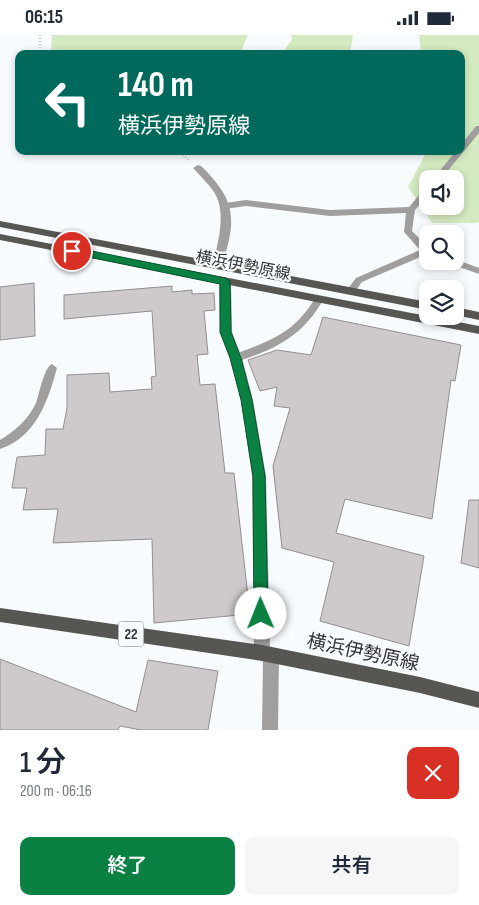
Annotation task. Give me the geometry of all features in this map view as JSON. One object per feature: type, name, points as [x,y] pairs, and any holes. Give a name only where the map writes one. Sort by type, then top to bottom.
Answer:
[{"type":"main road","name":"横浜伊勢原線","points":[[0,224],[419,304]]},
{"type":"main road","name":"横浜伊勢原線","points":[[0,237],[318,300],[479,329]]},
{"type":"main road","points":[[464,313],[479,316]]},
{"type":"main road","name":"横浜伊勢原線","points":[[0,615],[266,654],[479,700]]},
{"type":"street","points":[[198,168],[217,189],[225,205],[221,253],[217,265]]},
{"type":"street","points":[[225,281],[226,332],[236,358],[247,400],[259,476],[270,730]]},
{"type":"lane","points":[[465,146],[479,128]]},
{"type":"lane","points":[[445,170],[458,155]]},
{"type":"lane","points":[[419,201],[411,210],[408,232],[419,245]]},
{"type":"lane","points":[[225,205],[246,203],[330,213],[411,210]]},
{"type":"lane","points":[[351,291],[359,280],[419,256]]},
{"type":"lane","points":[[464,266],[479,271]]},
{"type":"lane","points":[[236,358],[282,341],[298,328],[314,310],[318,300]]},
{"type":"lane","points":[[0,445],[20,432],[40,409],[52,368]]},
{"type":"path","points":[[40,35],[40,50]]},
{"type":"green space","points":[[52,35],[248,35],[242,50],[51,50]]},
{"type":"green space","points":[[291,35],[353,35],[351,50],[284,50],[292,40]]},
{"type":"green space","points":[[419,35],[479,35],[479,222],[432,223],[427,215],[464,215],[464,170],[419,170],[419,204],[408,187],[425,155],[465,155],[465,50],[421,50]]},
{"type":"building","points":[[34,283],[35,336],[0,340],[0,287]]},
{"type":"building","points":[[172,286],[172,292],[192,290],[192,294],[214,293],[215,310],[204,311],[208,354],[197,355],[200,385],[215,384],[225,473],[234,473],[250,614],[154,623],[152,539],[53,543],[58,509],[23,510],[27,488],[12,488],[17,457],[45,455],[46,429],[63,429],[67,408],[67,375],[109,373],[110,392],[152,389],[151,377],[156,376],[152,311],[64,319],[64,295]]},
{"type":"building","points":[[323,317],[461,345],[455,381],[451,380],[432,519],[345,499],[336,533],[424,556],[409,646],[320,621],[334,562],[282,548],[273,466],[290,408],[274,406],[277,387],[260,391],[248,360],[277,350],[311,355]]},
{"type":"building","points":[[469,500],[479,500],[479,568],[461,563]]},
{"type":"building","points":[[0,659],[136,712],[148,660],[218,671],[208,730],[141,730],[120,726],[118,730],[0,730]]},
{"type":"route","points":[[72,251],[225,281],[226,332],[236,358],[247,400],[259,476],[261,614]]}]
